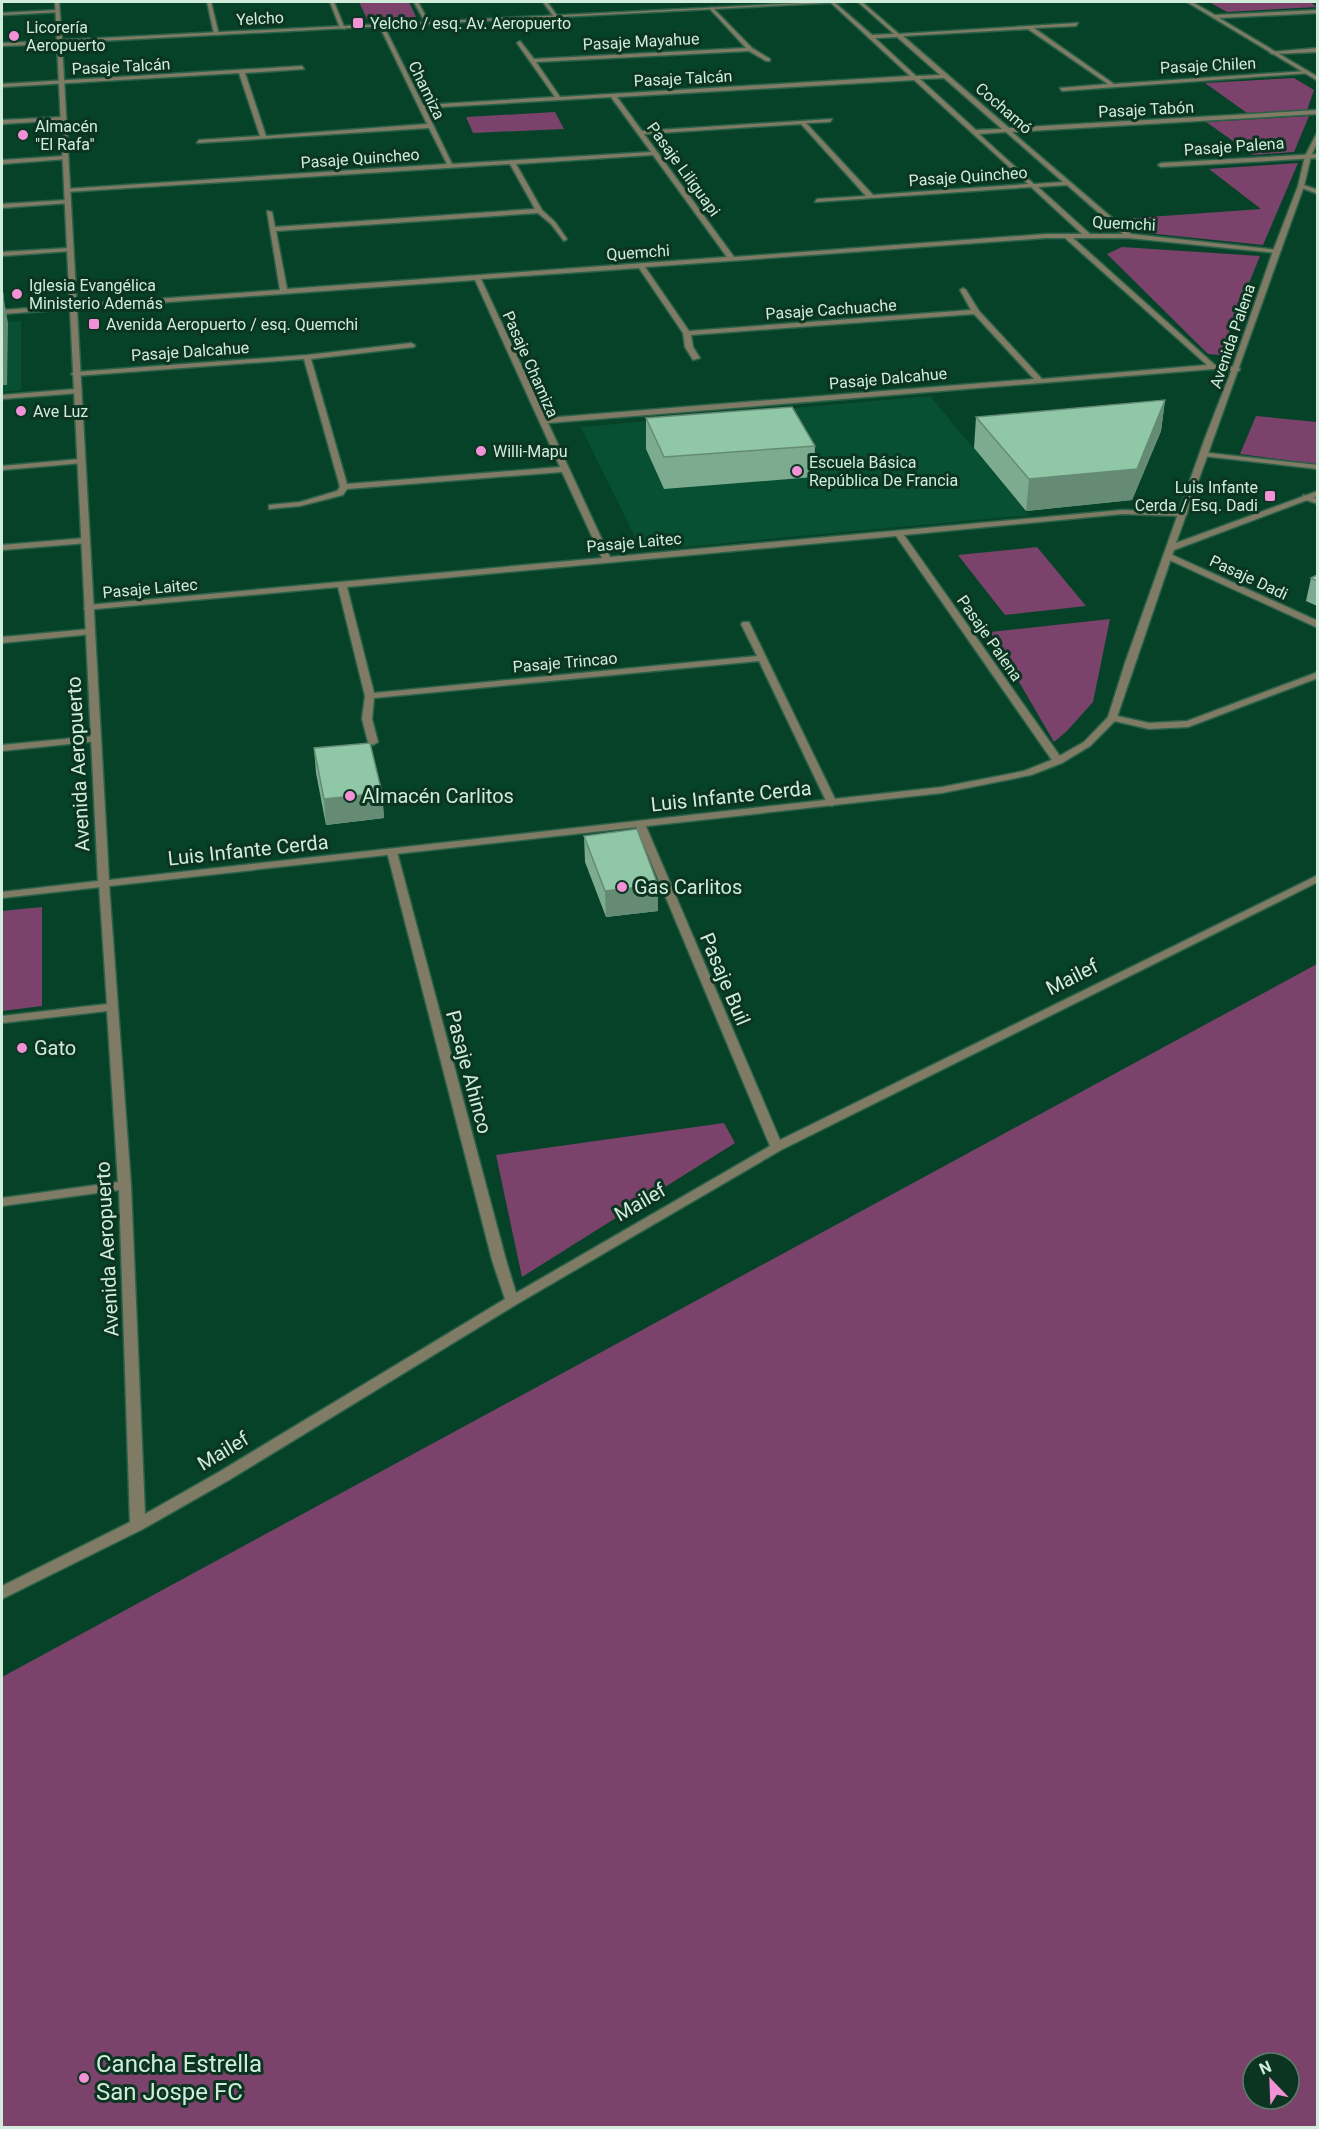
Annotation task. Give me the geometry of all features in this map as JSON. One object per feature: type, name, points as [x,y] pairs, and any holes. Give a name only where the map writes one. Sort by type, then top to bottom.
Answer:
[{"type":"street","name":"Avenida Aeropuerto","points":[[57,2],[88,608],[125,1185],[138,1525]]},
{"type":"street","points":[[209,2],[217,34]]},
{"type":"street","points":[[332,2],[343,28]]},
{"type":"street","points":[[416,2],[428,23]]},
{"type":"street","points":[[545,2],[556,16]]},
{"type":"street","name":"Cochamó","points":[[832,2],[1035,185],[1087,235]]},
{"type":"street","name":"Yelcho","points":[[2,45],[843,2]]},
{"type":"street","name":"Cochamó","points":[[860,2],[1129,236]]},
{"type":"street","points":[[1189,2],[1317,80]]},
{"type":"street","name":"Pasaje Mayahue","points":[[712,8],[750,49],[768,60]]},
{"type":"street","points":[[2,14],[58,11]]},
{"type":"street","points":[[1214,17],[1317,11]]},
{"type":"street","points":[[870,37],[1076,24]]},
{"type":"street","name":"Chamiza","points":[[381,26],[450,165]]},
{"type":"street","points":[[1030,28],[1112,85]]},
{"type":"street","points":[[520,43],[559,99]]},
{"type":"street","name":"Pasaje Mayahue","points":[[532,61],[750,49]]},
{"type":"street","points":[[1272,52],[1317,50]]},
{"type":"street","name":"Pasaje Talcán","points":[[2,86],[302,68]]},
{"type":"street","points":[[242,72],[263,136]]},
{"type":"street","name":"Pasaje Chilen","points":[[1062,89],[1307,73]]},
{"type":"street","name":"Pasaje Talcán","points":[[421,107],[946,76]]},
{"type":"street","name":"Pasaje Liliguapi","points":[[613,96],[732,259]]},
{"type":"street","name":"Pasaje Tabón","points":[[976,132],[1317,112]]},
{"type":"street","points":[[2,122],[63,119]]},
{"type":"street","points":[[640,133],[830,120]]},
{"type":"street","points":[[803,123],[870,196]]},
{"type":"street","points":[[199,142],[430,126]]},
{"type":"street","name":"Avenida Palena","points":[[1169,552],[1301,186],[1308,156],[1317,133]]},
{"type":"street","name":"Pasaje Quincheo","points":[[66,190],[655,153]]},
{"type":"street","name":"Pasaje Palena","points":[[1161,165],[1317,156]]},
{"type":"street","points":[[2,162],[65,158]]},
{"type":"street","points":[[512,162],[540,211],[554,223],[564,239]]},
{"type":"street","name":"Pasaje Quincheo","points":[[817,201],[1068,183]]},
{"type":"street","points":[[1301,186],[1317,192]]},
{"type":"street","points":[[2,206],[67,202]]},
{"type":"street","points":[[273,229],[540,211]]},
{"type":"street","points":[[268,212],[284,291]]},
{"type":"street","points":[[1066,235],[1213,367]]},
{"type":"street","name":"Quemchi","points":[[2,312],[1066,235],[1129,236],[1276,251]]},
{"type":"street","points":[[2,255],[69,250]]},
{"type":"street","points":[[640,265],[687,333],[689,347],[696,357]]},
{"type":"street","name":"Pasaje Chamiza","points":[[477,277],[606,560]]},
{"type":"street","points":[[963,290],[976,312],[1040,381]]},
{"type":"street","name":"Pasaje Cachuache","points":[[687,333],[976,312]]},
{"type":"street","name":"Pasaje Dalcahue","points":[[75,374],[307,357],[411,345]]},
{"type":"street","points":[[272,507],[325,498],[340,493],[344,487],[307,357]]},
{"type":"street","name":"Pasaje Dalcahue","points":[[542,421],[1213,367],[1236,369]]},
{"type":"street","points":[[2,397],[76,391]]},
{"type":"street","points":[[1203,454],[1317,467]]},
{"type":"street","points":[[2,468],[80,461]]},
{"type":"street","points":[[344,487],[565,469]]},
{"type":"street","points":[[1169,552],[1317,493]]},
{"type":"street","points":[[1306,497],[1317,502]]},
{"type":"street","name":"Pasaje Laitec","points":[[88,608],[1122,512],[1183,514]]},
{"type":"street","name":"Pasaje Palena","points":[[898,533],[1058,761]]},
{"type":"street","points":[[2,548],[85,541]]},
{"type":"street","name":"Pasaje Dadi","points":[[1169,552],[1317,625]]},
{"type":"street","name":"Luis Infante Cerda","points":[[2,895],[942,790],[1027,773],[1058,761],[1087,744],[1113,718],[1169,552]]},
{"type":"street","points":[[342,585],[370,696],[368,719],[373,742]]},
{"type":"street","points":[[746,624],[832,803]]},
{"type":"street","points":[[2,640],[90,632]]},
{"type":"street","name":"Pasaje Trincao","points":[[370,696],[763,658]]},
{"type":"street","points":[[1113,718],[1149,726],[1188,724],[1317,675]]},
{"type":"street","points":[[2,748],[96,738]]},
{"type":"street","name":"Pasaje Buil","points":[[640,824],[777,1147]]},
{"type":"street","name":"Pasaje Ahinco","points":[[392,852],[512,1302]]},
{"type":"street","name":"Mailef","points":[[2,1593],[138,1525],[777,1147],[1317,878]]},
{"type":"street","points":[[2,1020],[112,1007]]},
{"type":"street","points":[[2,1202],[125,1185]]},
{"type":"shaded area","points":[[359,2],[409,2],[416,17],[367,19]]},
{"type":"shaded area","points":[[1209,2],[1310,2],[1317,7],[1227,12]]},
{"type":"shaded area","points":[[1294,78],[1314,90],[1307,110],[1247,113],[1205,83]]},
{"type":"shaded area","points":[[555,112],[564,129],[473,133],[466,117]]},
{"type":"shaded area","points":[[1309,116],[1294,152],[1253,155],[1206,122]]},
{"type":"shaded area","points":[[1298,163],[1263,245],[1137,232],[1121,219],[1261,209],[1209,169]]},
{"type":"shaded area","points":[[1122,247],[1260,256],[1220,355],[1208,354],[1107,254]]},
{"type":"shaded area","points":[[21,321],[21,390],[2,392],[2,322]]},
{"type":"shaded area","name":"Escuela Básica República De Francia","points":[[930,396],[1029,515],[660,549],[639,545],[581,427]]},
{"type":"shaded area","points":[[1256,416],[1317,422],[1317,464],[1240,454]]},
{"type":"shaded area","points":[[1037,547],[1086,606],[1005,615],[958,555]]},
{"type":"shaded area","points":[[1110,619],[1093,702],[1054,742],[990,632]]},
{"type":"shaded area","points":[[42,907],[42,1006],[2,1011],[2,911]]},
{"type":"shaded area","points":[[1317,964],[1317,2127],[2,2127],[2,1677]]},
{"type":"shaded area","points":[[724,1123],[735,1143],[522,1277],[496,1155]]},
{"type":"building","points":[[3,294],[2,355],[2,295]]},
{"type":"building","points":[[1165,400],[1137,469],[1029,479],[976,417]]},
{"type":"building","points":[[792,407],[815,446],[664,457],[646,418]]},
{"type":"building","points":[[370,743],[382,793],[324,799],[314,748]]},
{"type":"building","points":[[637,829],[658,885],[605,891],[584,836]]},
{"type":"place","name":"Yelcho / esq. Av. Aeropuerto","points":[[358,23]]},
{"type":"place","name":"Licorería Aeropuerto","points":[[14,36]]},
{"type":"place","name":"Almacén \"El Rafa\"","points":[[23,135]]},
{"type":"place","name":"Iglesia Evangélica Ministerio Además","points":[[17,294]]},
{"type":"place","name":"Avenida Aeropuerto / esq. Quemchi","points":[[94,324]]},
{"type":"place","name":"Ave Luz","points":[[21,411]]},
{"type":"place","name":"Willi-Mapu","points":[[481,451]]},
{"type":"place","name":"Escuela Básica República De Francia","points":[[797,471]]},
{"type":"place","name":"Luis Infante Cerda / Esq. Dadi","points":[[1270,496]]},
{"type":"place","name":"Almacén Carlitos","points":[[350,796]]},
{"type":"place","name":"Gas Carlitos","points":[[622,887]]},
{"type":"place","name":"Gato","points":[[22,1048]]},
{"type":"place","name":"Cancha Estrella San Jospe FC","points":[[84,2078]]}]
